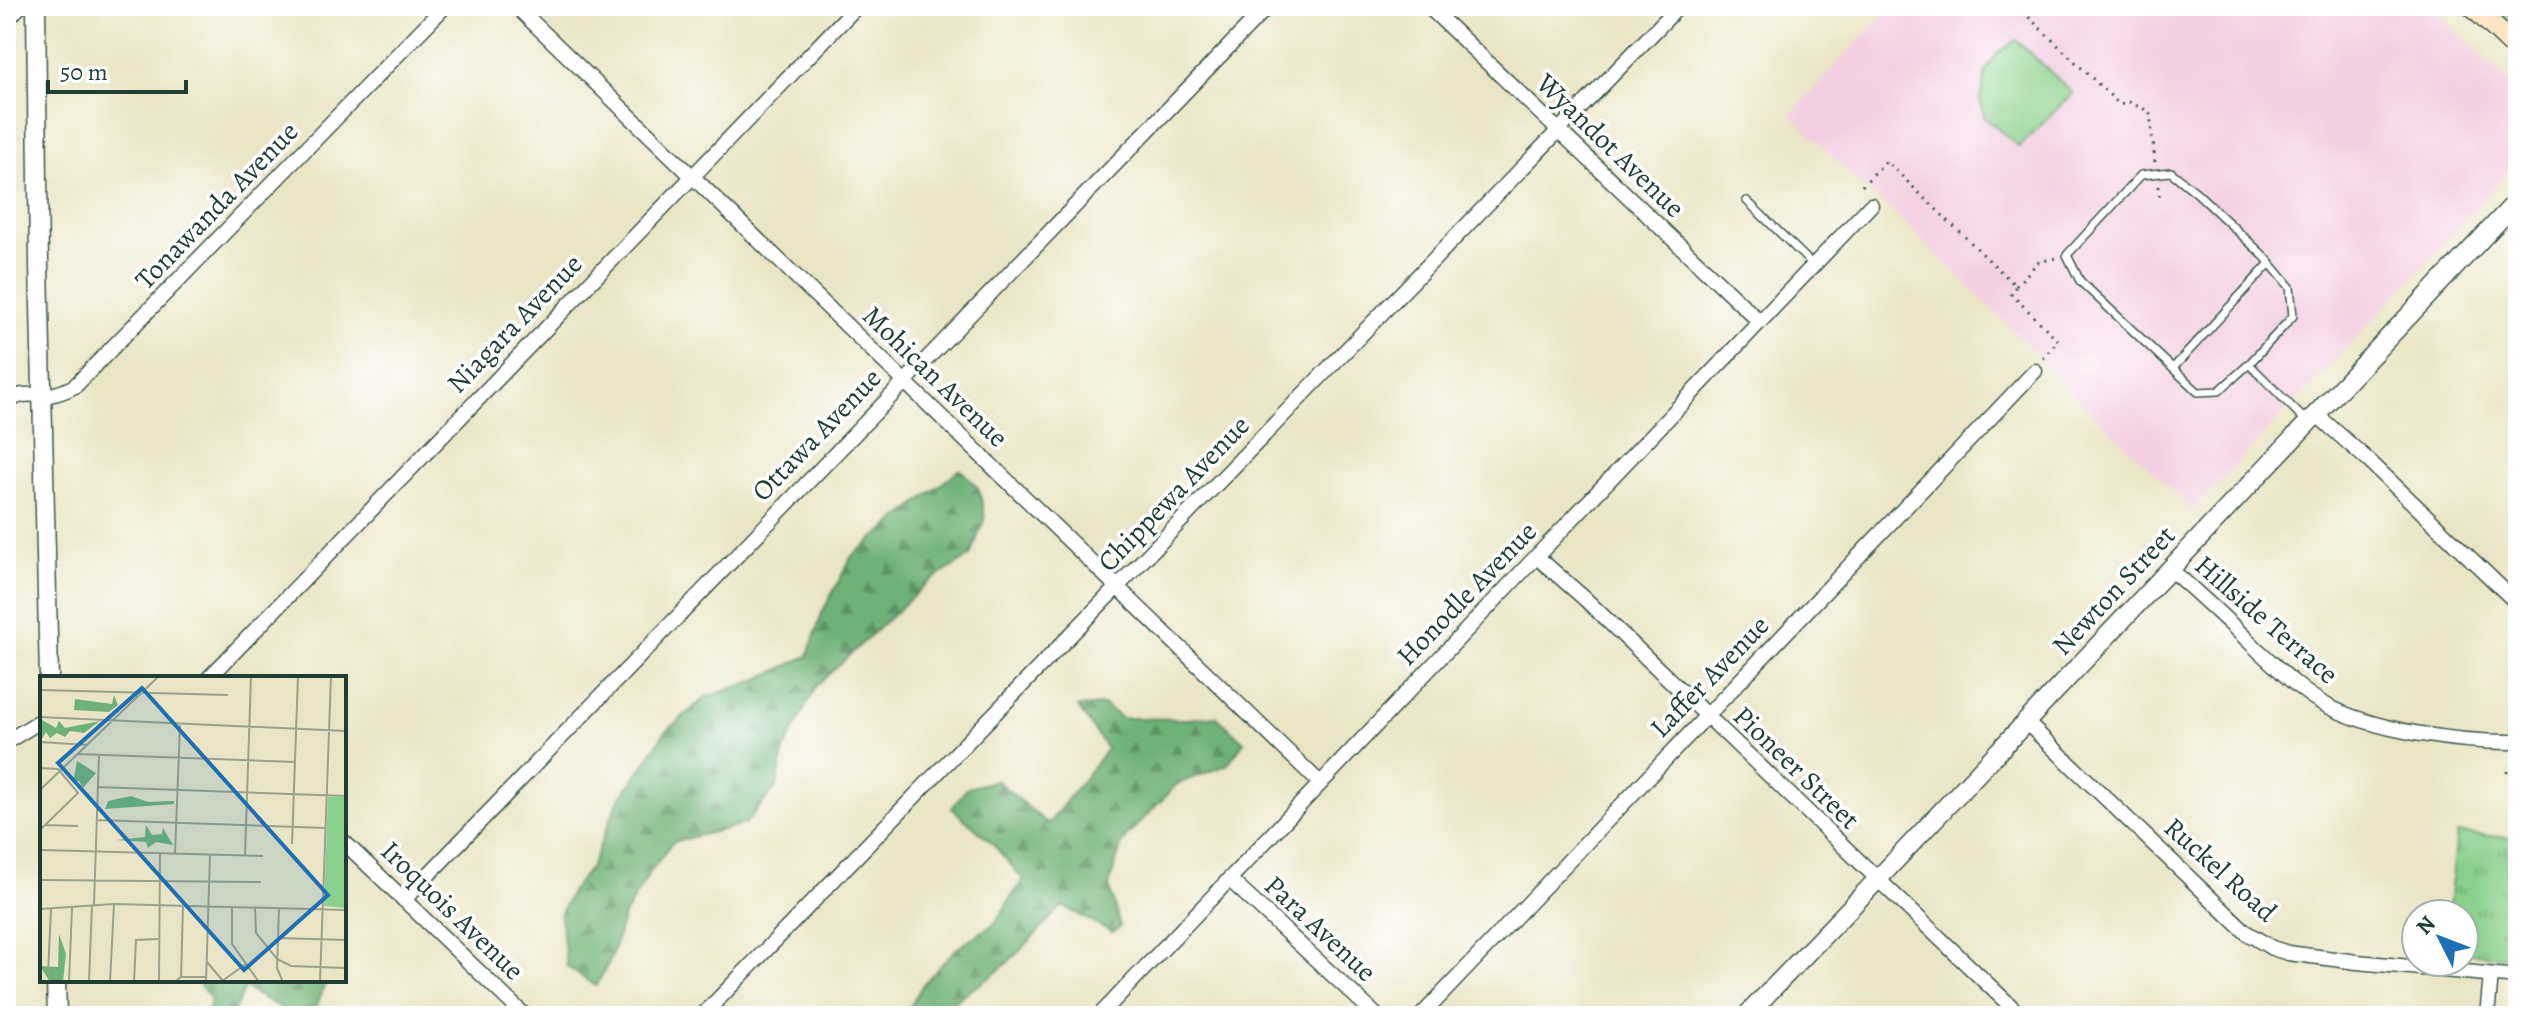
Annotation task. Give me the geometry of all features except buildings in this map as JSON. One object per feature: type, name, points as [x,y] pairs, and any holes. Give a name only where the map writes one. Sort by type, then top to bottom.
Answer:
[{"type":"main road","points":[[2472,6],[2518,50]]},
{"type":"street","points":[[6,21],[20,6]]},
{"type":"street","points":[[36,6],[49,676]]},
{"type":"street","name":"Tonawanda Avenue","points":[[6,404],[25,393],[49,395],[75,386],[445,6]]},
{"type":"street","name":"Mohican Avenue","points":[[516,6],[1320,783]]},
{"type":"street","name":"Niagara Avenue","points":[[211,676],[857,6]]},
{"type":"street","name":"Ottawa Avenue","points":[[404,900],[1268,6]]},
{"type":"street","name":"Wyandot Avenue","points":[[1428,6],[1759,321]]},
{"type":"street","name":"Chippewa Avenue","points":[[702,1016],[1679,6]]},
{"type":"street","name":"Newton Street","points":[[1746,1016],[2518,200]]},
{"type":"street","name":"Honodle Avenue","points":[[1099,1016],[1871,205]]},
{"type":"street","name":"Laffer Avenue","points":[[1421,1016],[2035,371]]},
{"type":"street","points":[[2313,419],[2369,461],[2517,602]]},
{"type":"street","name":"Pioneer Street","points":[[1537,557],[1584,598],[2021,1016]]},
{"type":"street","name":"Hillside Terrace","points":[[2170,569],[2298,687],[2322,703],[2356,718],[2413,732],[2518,742]]},
{"type":"street","points":[[6,742],[40,721]]},
{"type":"street","name":"Ruckel Road","points":[[2026,722],[2259,941],[2288,953],[2518,977]]},
{"type":"street","name":"Iroquois Avenue","points":[[346,844],[525,1016]]},
{"type":"street","name":"Para Avenue","points":[[1229,879],[1377,1016]]},
{"type":"street","points":[[2487,1016],[2491,975]]},
{"type":"street","points":[[56,982],[57,1016]]},
{"type":"lane","points":[[2171,172],[2197,193],[2270,263],[2290,287],[2293,316],[2219,391],[2198,392],[2080,281],[2067,255],[2141,175],[2157,173],[2171,172]]},
{"type":"lane","points":[[1747,201],[1813,265]]},
{"type":"lane","points":[[2173,368],[2270,263]]},
{"type":"lane","points":[[2249,364],[2313,419]]},
{"type":"path","points":[[2017,6],[2120,105],[2129,102],[2150,112],[2160,202]]},
{"type":"path","points":[[1862,186],[1886,161],[2016,286]]},
{"type":"path","points":[[2046,355],[2058,340],[2011,294],[2038,262],[2067,255]]},
{"type":"path","points":[[2507,773],[2508,765]]},
{"type":"shaded area","points":[[1891,6],[2430,6],[2518,91],[2518,160],[2437,252],[2193,510],[1790,114]]},
{"type":"green space","points":[[2489,6],[2518,6],[2518,34]]},
{"type":"green space","points":[[2016,40],[2073,93],[2019,147],[1985,118],[1980,99],[1986,70],[1997,54]]},
{"type":"green space","points":[[960,469],[979,489],[985,518],[970,556],[926,584],[816,686],[784,750],[777,786],[745,824],[673,842],[624,915],[611,958],[596,986],[567,967],[560,915],[572,890],[591,867],[618,801],[664,733],[706,697],[754,681],[808,656],[822,613],[852,556]]},
{"type":"green space","points":[[1104,705],[1121,718],[1216,716],[1244,742],[1227,765],[1177,784],[1126,837],[1109,885],[1120,927],[1112,932],[1062,906],[1009,961],[940,1016],[904,1016],[923,984],[956,949],[995,923],[1023,879],[992,843],[952,808],[967,788],[996,780],[1048,824],[1107,749],[1078,707]]},
{"type":"green space","points":[[2457,833],[2518,839],[2518,958],[2480,954],[2480,898],[2450,898]]},
{"type":"green space","points":[[198,982],[325,982],[317,1006],[292,1014],[244,988],[232,1016],[206,1016],[211,1000]]}]
